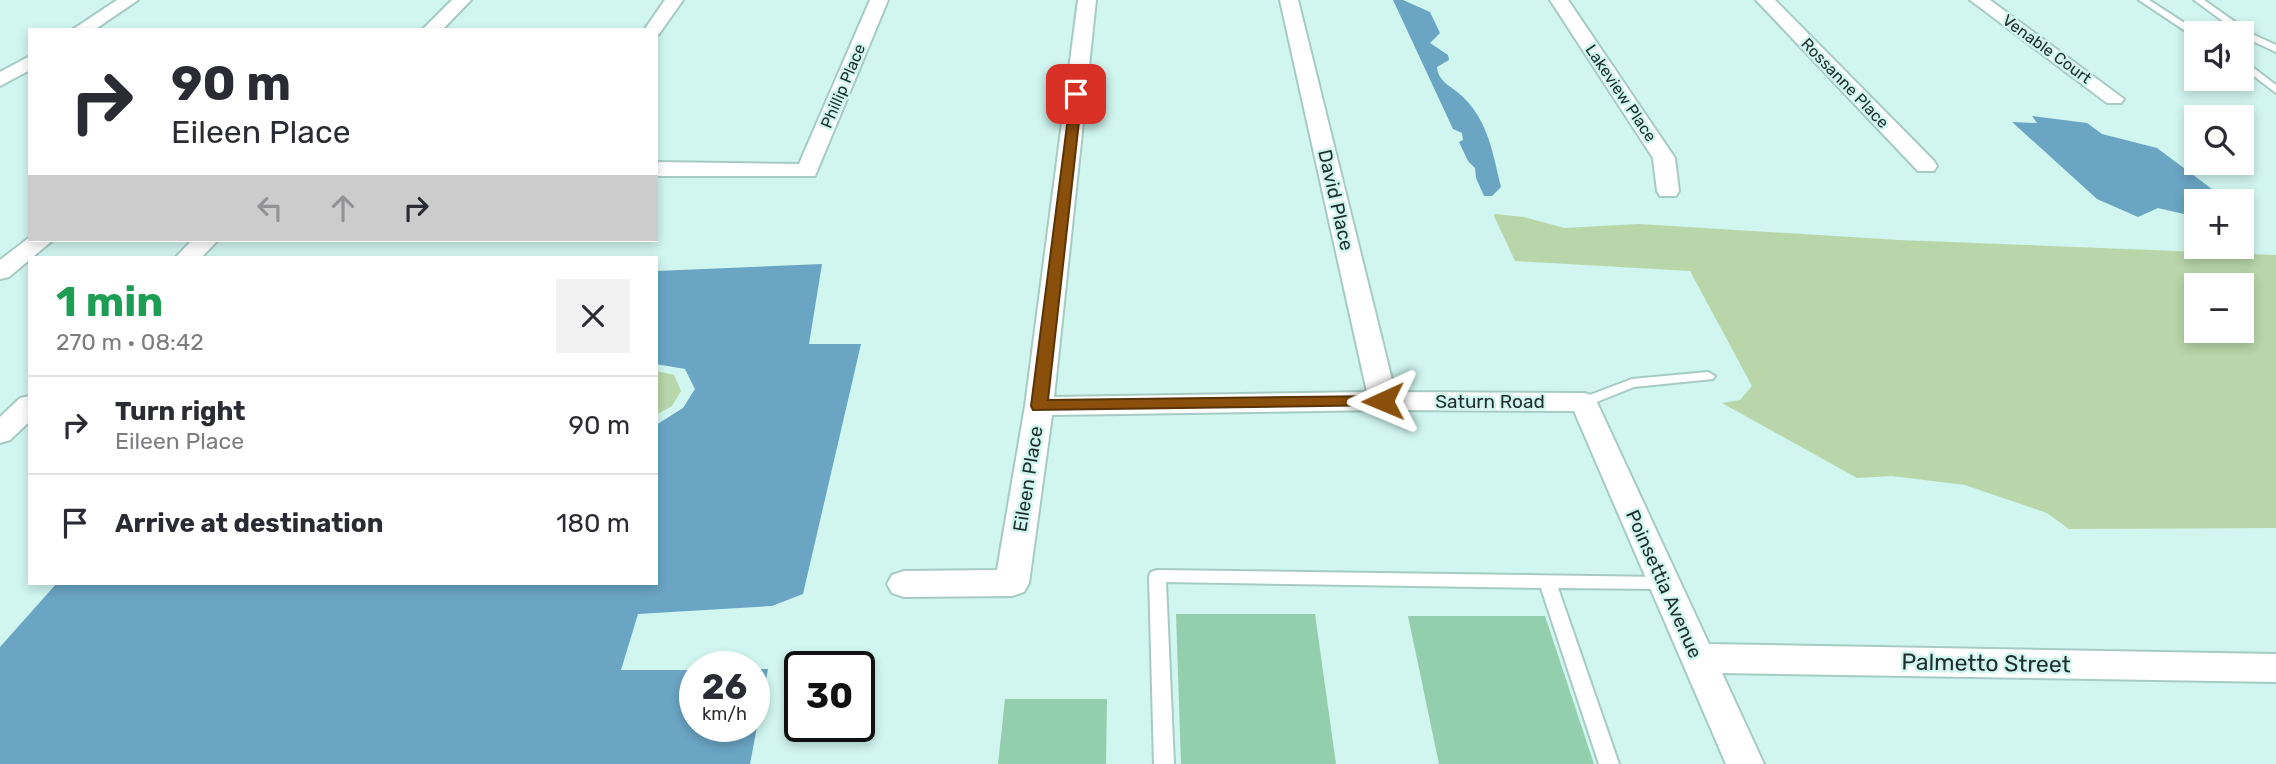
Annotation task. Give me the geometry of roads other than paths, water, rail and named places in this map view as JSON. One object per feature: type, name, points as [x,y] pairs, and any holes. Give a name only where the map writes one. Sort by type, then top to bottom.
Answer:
[{"type":"street","points":[[84,28],[130,0]]},
{"type":"street","points":[[433,28],[462,0]]},
{"type":"street","points":[[654,28],[674,0]]},
{"type":"street","name":"Phillip Place","points":[[658,169],[807,171],[878,0]]},
{"type":"street","name":"Eileen Place","points":[[904,584],[1012,583],[1039,406],[1087,0]]},
{"type":"street","name":"David Place","points":[[1289,0],[1383,401]]},
{"type":"street","name":"Lakeview Place","points":[[1559,0],[1664,158],[1668,191]]},
{"type":"street","name":"Rossanne Place","points":[[1765,0],[1926,166]]},
{"type":"street","name":"Venable Court","points":[[1979,0],[2115,99]]},
{"type":"street","points":[[0,80],[28,63]]},
{"type":"street","points":[[0,80],[28,81]]},
{"type":"street","points":[[0,272],[38,242]]},
{"type":"street","points":[[189,256],[204,242]]},
{"type":"street","name":"Saturn Road","points":[[1039,406],[1573,401]]},
{"type":"street","name":"Poinsettia Avenue","points":[[1573,401],[1663,583],[1745,764]]},
{"type":"street","points":[[0,433],[28,407]]},
{"type":"street","name":"Palmetto Street","points":[[1696,658],[2276,668]]},
{"type":"lane","points":[[2143,0],[2184,26]]},
{"type":"lane","points":[[2197,0],[2249,36],[2276,49]]},
{"type":"lane","points":[[2254,72],[2276,90]]},
{"type":"lane","points":[[1573,401],[1632,383],[1708,376]]},
{"type":"lane","points":[[1164,764],[1157,576],[1663,583]]},
{"type":"lane","points":[[1547,581],[1609,764]]},
{"type":"water","points":[[1393,0],[1403,0],[1430,12],[1440,33],[1430,43],[1448,55],[1449,60],[1437,67],[1440,77],[1472,108],[1489,140],[1501,187],[1492,196],[1484,196],[1476,178],[1475,168],[1468,161],[1459,142],[1463,140],[1462,133],[1453,129]]},
{"type":"water","points":[[2032,116],[2087,123],[2102,134],[2157,148],[2184,168],[2184,175],[2193,175],[2212,189],[2184,189],[2184,214],[2158,208],[2138,217],[2097,199],[2012,122],[2037,123]]},
{"type":"water","points":[[822,264],[809,344],[861,344],[803,594],[772,606],[638,614],[621,670],[679,670],[679,742],[754,742],[750,764],[0,764],[0,647],[55,585],[658,585],[658,424],[683,408],[695,389],[685,369],[658,364],[658,271]]}]
